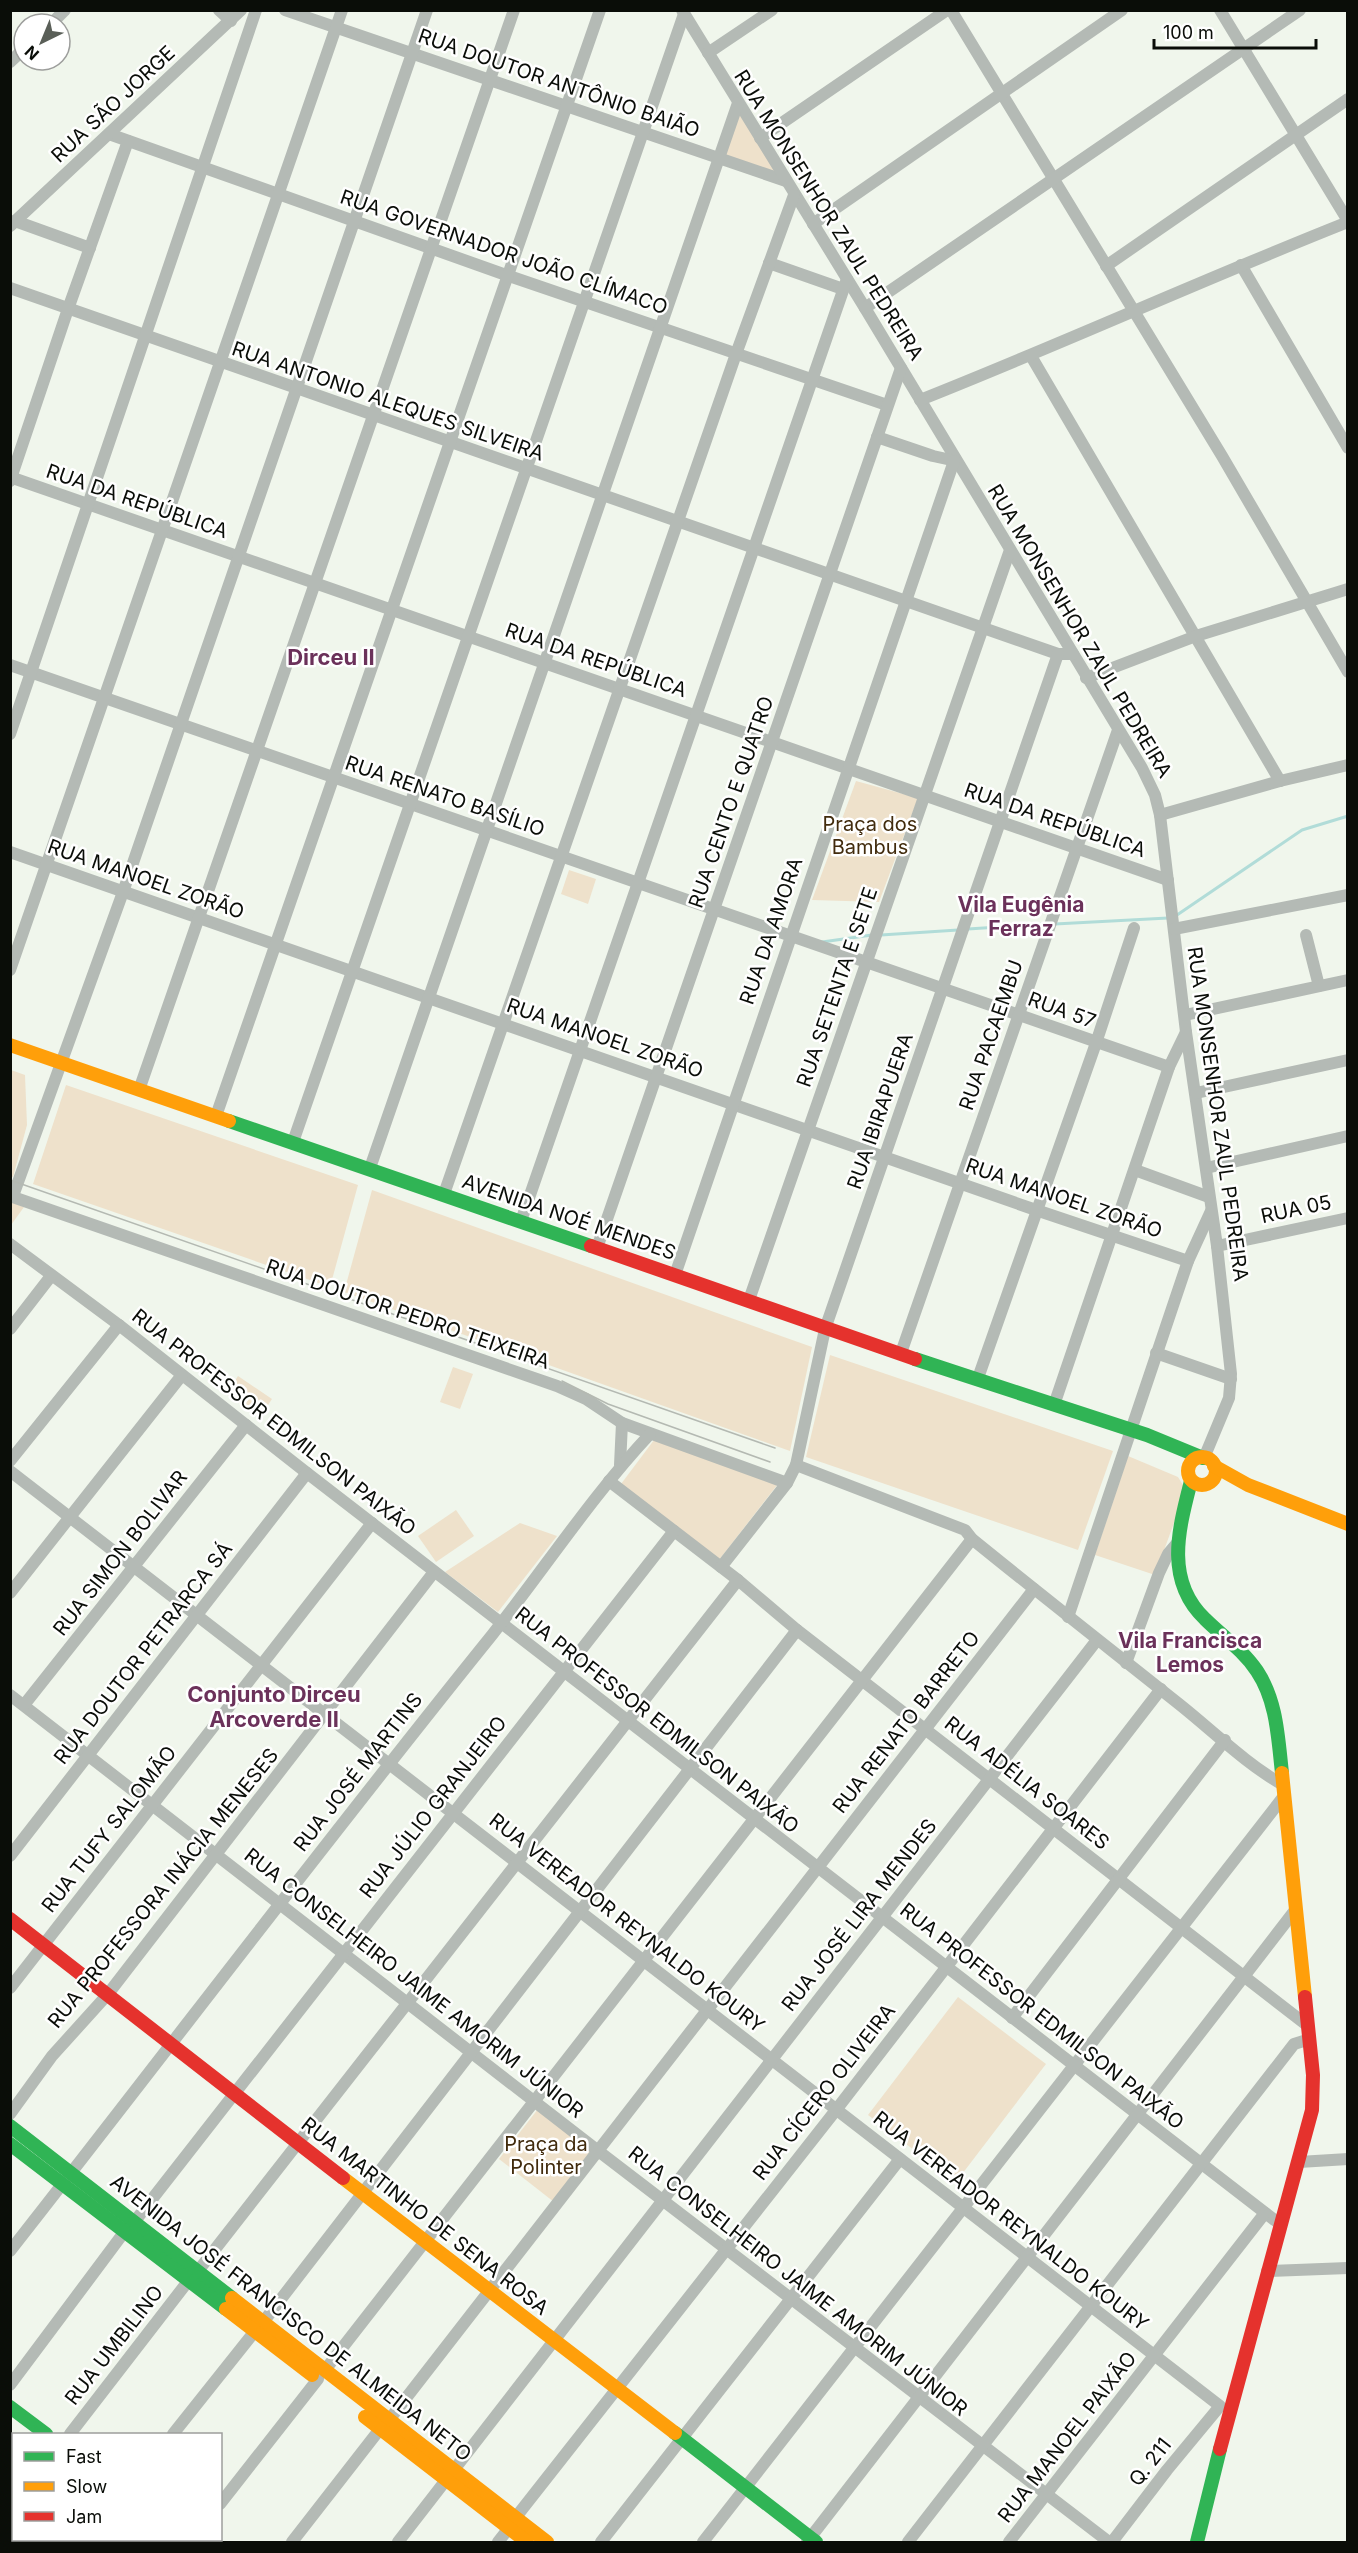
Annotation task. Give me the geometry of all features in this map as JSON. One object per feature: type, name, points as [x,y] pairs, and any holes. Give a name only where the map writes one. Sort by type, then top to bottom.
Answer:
[{"type":"street","points":[[219,10],[231,21]]},
{"type":"street","name":"RUA SÃO JORGE","points":[[13,223],[242,10]]},
{"type":"street","points":[[10,734],[256,10]]},
{"type":"street","name":"RUA DOUTOR ANTÔNIO BAIÃO","points":[[285,10],[786,182]]},
{"type":"street","points":[[10,970],[342,10]]},
{"type":"street","points":[[11,1196],[182,724],[427,10]]},
{"type":"street","points":[[139,1090],[514,10]]},
{"type":"street","points":[[216,1116],[600,10]]},
{"type":"street","points":[[708,53],[772,10]]},
{"type":"street","points":[[760,138],[949,10],[1054,178],[1308,602],[1347,672]]},
{"type":"street","points":[[813,224],[1122,10]]},
{"type":"street","points":[[920,400],[1031,356],[1347,222],[1220,10]]},
{"type":"street","points":[[864,308],[1300,10]]},
{"type":"street","points":[[293,1142],[683,12]]},
{"type":"street","name":"RUA MONSENHOR ZAUL PEDREIRA","points":[[683,12],[813,224],[845,284],[864,308],[901,368],[1150,783],[1160,815],[1186,1032],[1217,1246],[1231,1379],[1229,1398],[1208,1461]]},
{"type":"street","points":[[1106,266],[1347,99]]},
{"type":"street","points":[[370,1168],[738,104]]},
{"type":"street","name":"RUA GOVERNADOR JOÃO CLÍMACO","points":[[109,134],[509,276],[887,405]]},
{"type":"street","points":[[11,478],[128,141]]},
{"type":"street","points":[[444,1194],[736,354],[794,195]]},
{"type":"street","points":[[13,223],[90,248]]},
{"type":"street","points":[[521,1221],[845,284],[769,262]]},
{"type":"street","points":[[1241,265],[1347,448]]},
{"type":"street","name":"RUA ANTONIO ALEQUES SILVEIRA","points":[[10,288],[221,364],[907,601]]},
{"type":"street","points":[[1031,356],[1280,781]]},
{"type":"street","name":"RUA CENTO E QUATRO","points":[[597,1248],[901,368]]},
{"type":"street","points":[[877,437],[955,461]]},
{"type":"street","name":"RUA DA AMORA","points":[[675,1275],[955,461]]},
{"type":"street","name":"RUA DA REPÚBLICA","points":[[11,478],[1168,880]]},
{"type":"street","name":"RUA SETENTA E SETE","points":[[749,1300],[1010,550]]},
{"type":"street","points":[[1086,678],[1196,636],[1347,589]]},
{"type":"street","points":[[907,601],[1058,654],[1073,654]]},
{"type":"street","name":"RUA IBIRAPUERA","points":[[721,1567],[787,1483],[796,1465],[825,1329],[1058,654]]},
{"type":"street","name":"RUA RENATO BASÍLIO","points":[[10,665],[867,962]]},
{"type":"street","name":"RUA PACAEMBU","points":[[901,1353],[1118,730]]},
{"type":"street","points":[[1160,815],[1280,781],[1347,765]]},
{"type":"street","name":"RUA MANOEL ZORÃO","points":[[10,852],[960,1184],[1188,1261]]},
{"type":"street","points":[[1173,921],[1347,896]]},
{"type":"street","points":[[978,1378],[1134,928]]},
{"type":"street","points":[[1306,934],[1319,986]]},
{"type":"street","name":"RUA 57","points":[[867,962],[1169,1067]]},
{"type":"street","points":[[1185,1015],[1347,980]]},
{"type":"street","points":[[1054,1405],[1169,1067],[1186,1032]]},
{"type":"street","name":"AVENIDA NOÉ MENDES","points":[[10,1045],[749,1300],[825,1329],[978,1378],[1115,1426],[1208,1461],[1235,1480],[1286,1502],[1347,1524]]},
{"type":"street","points":[[1196,1093],[1347,1060]]},
{"type":"street","points":[[1206,1168],[1347,1136]]},
{"type":"street","points":[[1135,1170],[1209,1197]]},
{"type":"street","name":"RUA DOUTOR PEDRO TEIXEIRA","points":[[11,1196],[557,1386],[586,1399],[622,1423],[787,1483]]},
{"type":"street","points":[[1068,1617],[1188,1261],[1211,1211]]},
{"type":"street","name":"RUA 05","points":[[1217,1246],[1347,1218]]},
{"type":"street","name":"RUA PROFESSOR EDMILSON PAIXÃO","points":[[10,1245],[119,1325],[372,1524],[1281,2225]]},
{"type":"street","points":[[10,1329],[51,1276]]},
{"type":"street","points":[[10,1461],[119,1325]]},
{"type":"street","points":[[1156,1353],[1231,1379]]},
{"type":"street","points":[[10,1593],[182,1375]]},
{"type":"street","points":[[620,1465],[622,1423]]},
{"type":"street","name":"RUA SIMON BOLIVAR","points":[[24,1705],[246,1425]]},
{"type":"street","name":"AVENIDA NOÉ MENDES","points":[[1129,1432],[1164,1451],[1190,1475]]},
{"type":"street","name":"RUA JOSÉ MARTINS","points":[[10,2252],[388,1763],[501,1623],[620,1465],[650,1434]]},
{"type":"street","points":[[1126,1663],[1159,1573],[1179,1544],[1208,1484],[1215,1475],[1208,1461],[1192,1461],[1179,1544],[1180,1576],[1192,1607],[1249,1662],[1266,1687],[1276,1719],[1309,2032],[1313,2102],[1299,2162],[1233,2398],[1197,2542]]},
{"type":"street","points":[[796,1465],[947,1521],[965,1530],[972,1539],[1225,1740],[1284,1790]]},
{"type":"street","name":"RUA VEREADOR REYNALDO KOURY","points":[[10,1471],[1220,2406]]},
{"type":"street","name":"RUA DOUTOR PETRARCA SÁ","points":[[10,1856],[307,1473]]},
{"type":"street","points":[[1190,1475],[1197,1484],[1208,1484]]},
{"type":"street","name":"RUA ADÉLIA SOARES","points":[[609,1481],[738,1580],[797,1630],[1245,1977],[1309,2032]]},
{"type":"street","name":"AVENIDA NOÉ MENDES","points":[[1208,1484],[1267,1500],[1286,1502]]},
{"type":"street","name":"RUA TUFY SALOMÃO","points":[[10,1988],[372,1524]]},
{"type":"street","name":"RUA JÚLIO GRANJEIRO","points":[[10,2385],[130,2226],[674,1531]]},
{"type":"street","points":[[222,2501],[972,1539]]},
{"type":"street","name":"RUA PROFESSORA INÁCIA MENESES","points":[[10,2114],[52,2056],[108,1994],[434,1572]]},
{"type":"street","name":"RUA UMBILINO","points":[[71,2433],[738,1580]]},
{"type":"street","name":"RUA RENATO BARRETO","points":[[292,2542],[1034,1589]]},
{"type":"street","points":[[174,2433],[260,2326],[797,1630]]},
{"type":"street","name":"RUA JOSÉ LIRA MENDES","points":[[398,2542],[1097,1640]]},
{"type":"street","name":"RUA CÍCERO OLIVEIRA","points":[[498,2542],[1161,1689]]},
{"type":"street","name":"RUA CONSELHEIRO JAIME AMORIM JÚNIOR","points":[[10,1695],[918,2398],[1111,2542]]},
{"type":"street","points":[[1012,2018],[1225,1740]]},
{"type":"street","points":[[703,2542],[1181,1928],[1284,1790]]},
{"type":"street","points":[[811,2541],[918,2398],[1296,1909]]},
{"type":"street","name":"RUA MARTINHO DE SENA ROSA","points":[[10,1918],[554,2342],[745,2487],[811,2541]]},
{"type":"street","points":[[909,2542],[1294,2044],[1309,2032]]},
{"type":"street","name":"AVENIDA JOSÉ FRANCISCO DE ALMEIDA NETO","points":[[10,2126],[67,2178],[384,2424],[512,2523],[547,2542]]},
{"type":"street","name":"AVENIDA JOSÉ FRANCISCO DE ALMEIDA NETO","points":[[10,2144],[67,2178]]},
{"type":"street","points":[[601,2542],[900,2159]]},
{"type":"street","points":[[1299,2162],[1347,2159]]},
{"type":"street","name":"RUA MANOEL PAIXÃO","points":[[1009,2542],[1265,2213]]},
{"type":"street","points":[[1267,2271],[1347,2268]]},
{"type":"street","points":[[1220,2406],[1233,2398]]},
{"type":"street","name":"Q. 211","points":[[1111,2542],[1220,2406]]},
{"type":"street","points":[[10,2407],[45,2433]]},
{"type":"street","name":"AVENIDA JOSÉ FRANCISCO DE ALMEIDA NETO","points":[[512,2523],[527,2542]]},
{"type":"green space","points":[[738,103],[786,181],[719,159]]},
{"type":"green space","name":"Praça dos Bambus","points":[[856,781],[918,798],[879,902],[812,900]]},
{"type":"green space","points":[[569,870],[596,879],[588,904],[561,894]]},
{"type":"green space","points":[[11,1070],[25,1075],[27,1125],[13,1177],[10,1176]]},
{"type":"green space","points":[[66,1085],[358,1185],[330,1287],[33,1184]]},
{"type":"green space","points":[[372,1190],[812,1347],[790,1451],[344,1292]]},
{"type":"green space","points":[[11,1202],[24,1207],[11,1225]]},
{"type":"green space","points":[[830,1355],[1113,1451],[1078,1550],[806,1457]]},
{"type":"green space","points":[[453,1367],[473,1374],[460,1409],[440,1402]]},
{"type":"green space","points":[[238,1376],[272,1399],[260,1417],[226,1394]]},
{"type":"green space","points":[[654,1440],[778,1484],[719,1560],[621,1484]]},
{"type":"green space","points":[[1128,1456],[1178,1477],[1186,1490],[1155,1575],[1095,1555]]},
{"type":"green space","points":[[456,1510],[474,1536],[436,1562],[418,1536]]},
{"type":"green space","points":[[520,1523],[557,1536],[498,1612],[445,1572]]},
{"type":"green space","points":[[958,1997],[1046,2064],[956,2182],[868,2115]]},
{"type":"green space","name":"Praça da Polinter","points":[[538,2109],[593,2153],[554,2202],[499,2159]]},
{"type":"waterway","points":[[1177,915],[1302,830],[1348,816]]},
{"type":"waterway","points":[[1055,924],[1168,918]]},
{"type":"waterway","points":[[968,929],[1045,924]]},
{"type":"waterway","points":[[881,935],[958,930]]},
{"type":"waterway","points":[[822,942],[872,935]]},
{"type":"tram line","points":[[10,1180],[775,1448]]},
{"type":"tram line","points":[[562,1381],[608,1404],[770,1462]]},
{"type":"traffic: fast","points":[[229,1121],[591,1246]]},
{"type":"traffic: fast","points":[[915,1359],[1147,1435],[1203,1458]]},
{"type":"traffic: fast","points":[[1191,1481],[1179,1535],[1179,1571],[1184,1588],[1192,1604],[1245,1656],[1264,1683],[1276,1720],[1282,1773]]},
{"type":"traffic: fast","points":[[10,2126],[232,2298]]},
{"type":"traffic: fast","points":[[10,2144],[226,2309]]},
{"type":"traffic: fast","points":[[10,2407],[45,2433]]},
{"type":"traffic: fast","points":[[675,2433],[816,2542]]},
{"type":"traffic: fast","points":[[1197,2542],[1220,2449]]},
{"type":"traffic: slow","points":[[10,1045],[229,1121]]},
{"type":"traffic: slow","points":[[1202,1457],[1212,1461],[1216,1471],[1212,1481],[1202,1485],[1192,1481],[1188,1471],[1192,1461],[1202,1457]]},
{"type":"traffic: slow","points":[[1214,1466],[1248,1485],[1348,1524]]},
{"type":"traffic: slow","points":[[1282,1773],[1305,1997]]},
{"type":"traffic: slow","points":[[343,2178],[675,2433]]},
{"type":"traffic: slow","points":[[232,2298],[547,2542]]},
{"type":"traffic: slow","points":[[226,2309],[312,2375]]},
{"type":"traffic: slow","points":[[365,2417],[527,2542]]},
{"type":"traffic: jam","points":[[591,1246],[915,1359]]},
{"type":"traffic: jam","points":[[10,1919],[343,2178]]},
{"type":"traffic: jam","points":[[1220,2449],[1312,2110],[1313,2075],[1305,1997]]},
{"type":"district","name":"Dirceu II","points":[[331,657]]},
{"type":"district","name":"Vila Eugênia Ferraz","points":[[1021,916]]},
{"type":"district","name":"Vila Francisca Lemos","points":[[1190,1652]]},
{"type":"district","name":"Conjunto Dirceu Arcoverde II","points":[[274,1706]]}]
